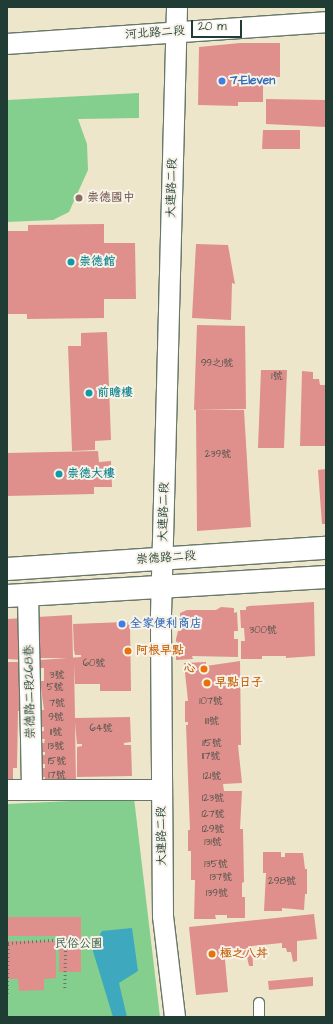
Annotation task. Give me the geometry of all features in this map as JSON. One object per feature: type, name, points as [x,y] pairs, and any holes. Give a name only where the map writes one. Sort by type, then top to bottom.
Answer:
[{"type":"main road","name":"崇德路二段","points":[[7,568],[326,548]]},
{"type":"main road","points":[[7,596],[326,577]]},
{"type":"street","name":"大連路二段","points":[[175,1017],[164,916],[162,790],[162,587],[177,7]]},
{"type":"street","name":"河北路二段","points":[[7,44],[326,22]]},
{"type":"street","name":"崇德路二段268巷","points":[[28,595],[32,790]]},
{"type":"street","points":[[7,790],[162,790]]},
{"type":"lane","points":[[258,1003],[259,1017]]},
{"type":"path","points":[[7,994],[8,943],[66,939],[65,989]]},
{"type":"green space","points":[[139,93],[139,118],[78,119],[87,144],[88,170],[69,212],[53,220],[7,222],[7,100]]},
{"type":"green space","name":"民俗公園","points":[[134,798],[160,1017],[7,1017],[7,804]]},
{"type":"water","points":[[132,928],[138,971],[119,983],[127,1017],[113,1017],[92,948],[102,931]]},
{"type":"building","points":[[240,43],[280,43],[280,77],[263,77],[263,102],[238,102],[238,106],[198,105],[199,47]]},
{"type":"building","points":[[266,99],[326,100],[326,127],[266,124]]},
{"type":"building","points":[[263,130],[300,130],[300,149],[262,149]]},
{"type":"building","name":"崇德館","points":[[104,224],[104,243],[135,243],[136,299],[104,299],[104,318],[27,319],[27,314],[8,314],[7,231],[28,231],[28,225]]},
{"type":"building","points":[[196,244],[228,245],[235,284],[232,283],[231,320],[192,318]]},
{"type":"building","points":[[197,325],[245,326],[246,409],[194,410]]},
{"type":"building","name":"前瞻樓","points":[[107,332],[111,440],[95,441],[95,450],[72,451],[68,346],[81,346],[81,333]]},
{"type":"building","points":[[261,370],[287,370],[284,448],[258,448]]},
{"type":"building","points":[[302,371],[313,372],[313,379],[319,379],[320,385],[326,385],[326,446],[300,446]]},
{"type":"building","points":[[196,410],[244,410],[251,527],[197,531]]},
{"type":"building","name":"崇德大樓","points":[[98,451],[99,462],[111,461],[112,487],[94,487],[94,494],[7,496],[7,453]]},
{"type":"building","points":[[326,469],[326,524],[322,524],[318,470]]},
{"type":"building","points":[[314,602],[315,656],[286,658],[286,656],[262,656],[262,659],[241,659],[241,641],[245,641],[244,628],[241,628],[240,610],[246,610],[246,607],[249,606]]},
{"type":"building","points":[[221,607],[234,608],[234,613],[237,612],[238,631],[234,631],[234,639],[238,639],[238,657],[192,656],[193,659],[176,660],[176,639],[178,631],[181,631],[180,613],[187,610],[216,610]]},
{"type":"building","points":[[72,615],[73,658],[39,658],[37,617]]},
{"type":"building","points":[[23,618],[25,660],[7,659],[7,619]]},
{"type":"building","points":[[130,623],[131,691],[100,691],[100,684],[75,684],[74,663],[75,718],[130,717],[131,742],[124,743],[124,745],[131,745],[132,776],[77,777],[77,747],[82,746],[82,744],[77,744],[75,723],[76,783],[45,783],[45,777],[41,778],[41,768],[45,768],[45,764],[41,764],[41,755],[45,755],[45,752],[41,752],[41,743],[44,743],[45,739],[41,739],[41,731],[44,731],[44,727],[41,727],[41,710],[44,710],[40,681],[44,681],[44,668],[40,668],[40,660],[81,657],[81,655],[75,655],[73,624]]},
{"type":"building","points":[[240,661],[241,745],[238,745],[242,783],[223,784],[224,791],[242,791],[240,829],[243,829],[244,882],[242,883],[242,897],[245,897],[245,918],[227,918],[227,915],[215,915],[216,919],[194,919],[195,880],[191,880],[191,851],[188,851],[188,830],[190,830],[186,725],[188,725],[188,722],[185,722],[185,701],[188,701],[184,663],[206,662],[206,666]]},
{"type":"building","points":[[7,662],[25,662],[25,711],[18,711],[17,768],[13,768],[13,783],[7,783]]},
{"type":"building","points":[[263,852],[281,852],[281,857],[285,857],[285,853],[303,853],[305,869],[307,869],[307,894],[305,894],[304,910],[282,908],[282,911],[264,911],[266,873],[263,873]]},
{"type":"building","points":[[314,914],[317,939],[297,941],[297,961],[293,962],[291,952],[287,952],[286,948],[282,948],[282,943],[252,946],[253,966],[249,966],[247,957],[243,957],[242,952],[237,953],[237,948],[224,949],[228,992],[196,995],[189,927]]},
{"type":"building","points":[[7,917],[81,917],[81,972],[59,972],[59,936],[7,936]]},
{"type":"building","points":[[7,941],[56,941],[56,978],[44,979],[44,990],[19,991],[18,979],[8,979]]},
{"type":"building","points":[[313,977],[313,986],[269,990],[268,981]]},
{"type":"place","name":"7-Eleven","points":[[222,81]]},
{"type":"place","name":"崇德國中","points":[[79,198]]},
{"type":"place","name":"崇德館","points":[[71,262]]},
{"type":"place","name":"前瞻樓","points":[[89,393]]},
{"type":"place","name":"崇德大樓","points":[[59,474]]},
{"type":"place","name":"全家便利商店","points":[[122,624]]},
{"type":"place","name":"阿根早點","points":[[128,651]]},
{"type":"place","name":"心","points":[[204,669]]},
{"type":"place","name":"早點日子","points":[[207,683]]},
{"type":"place","name":"極之八丼","points":[[212,954]]}]
